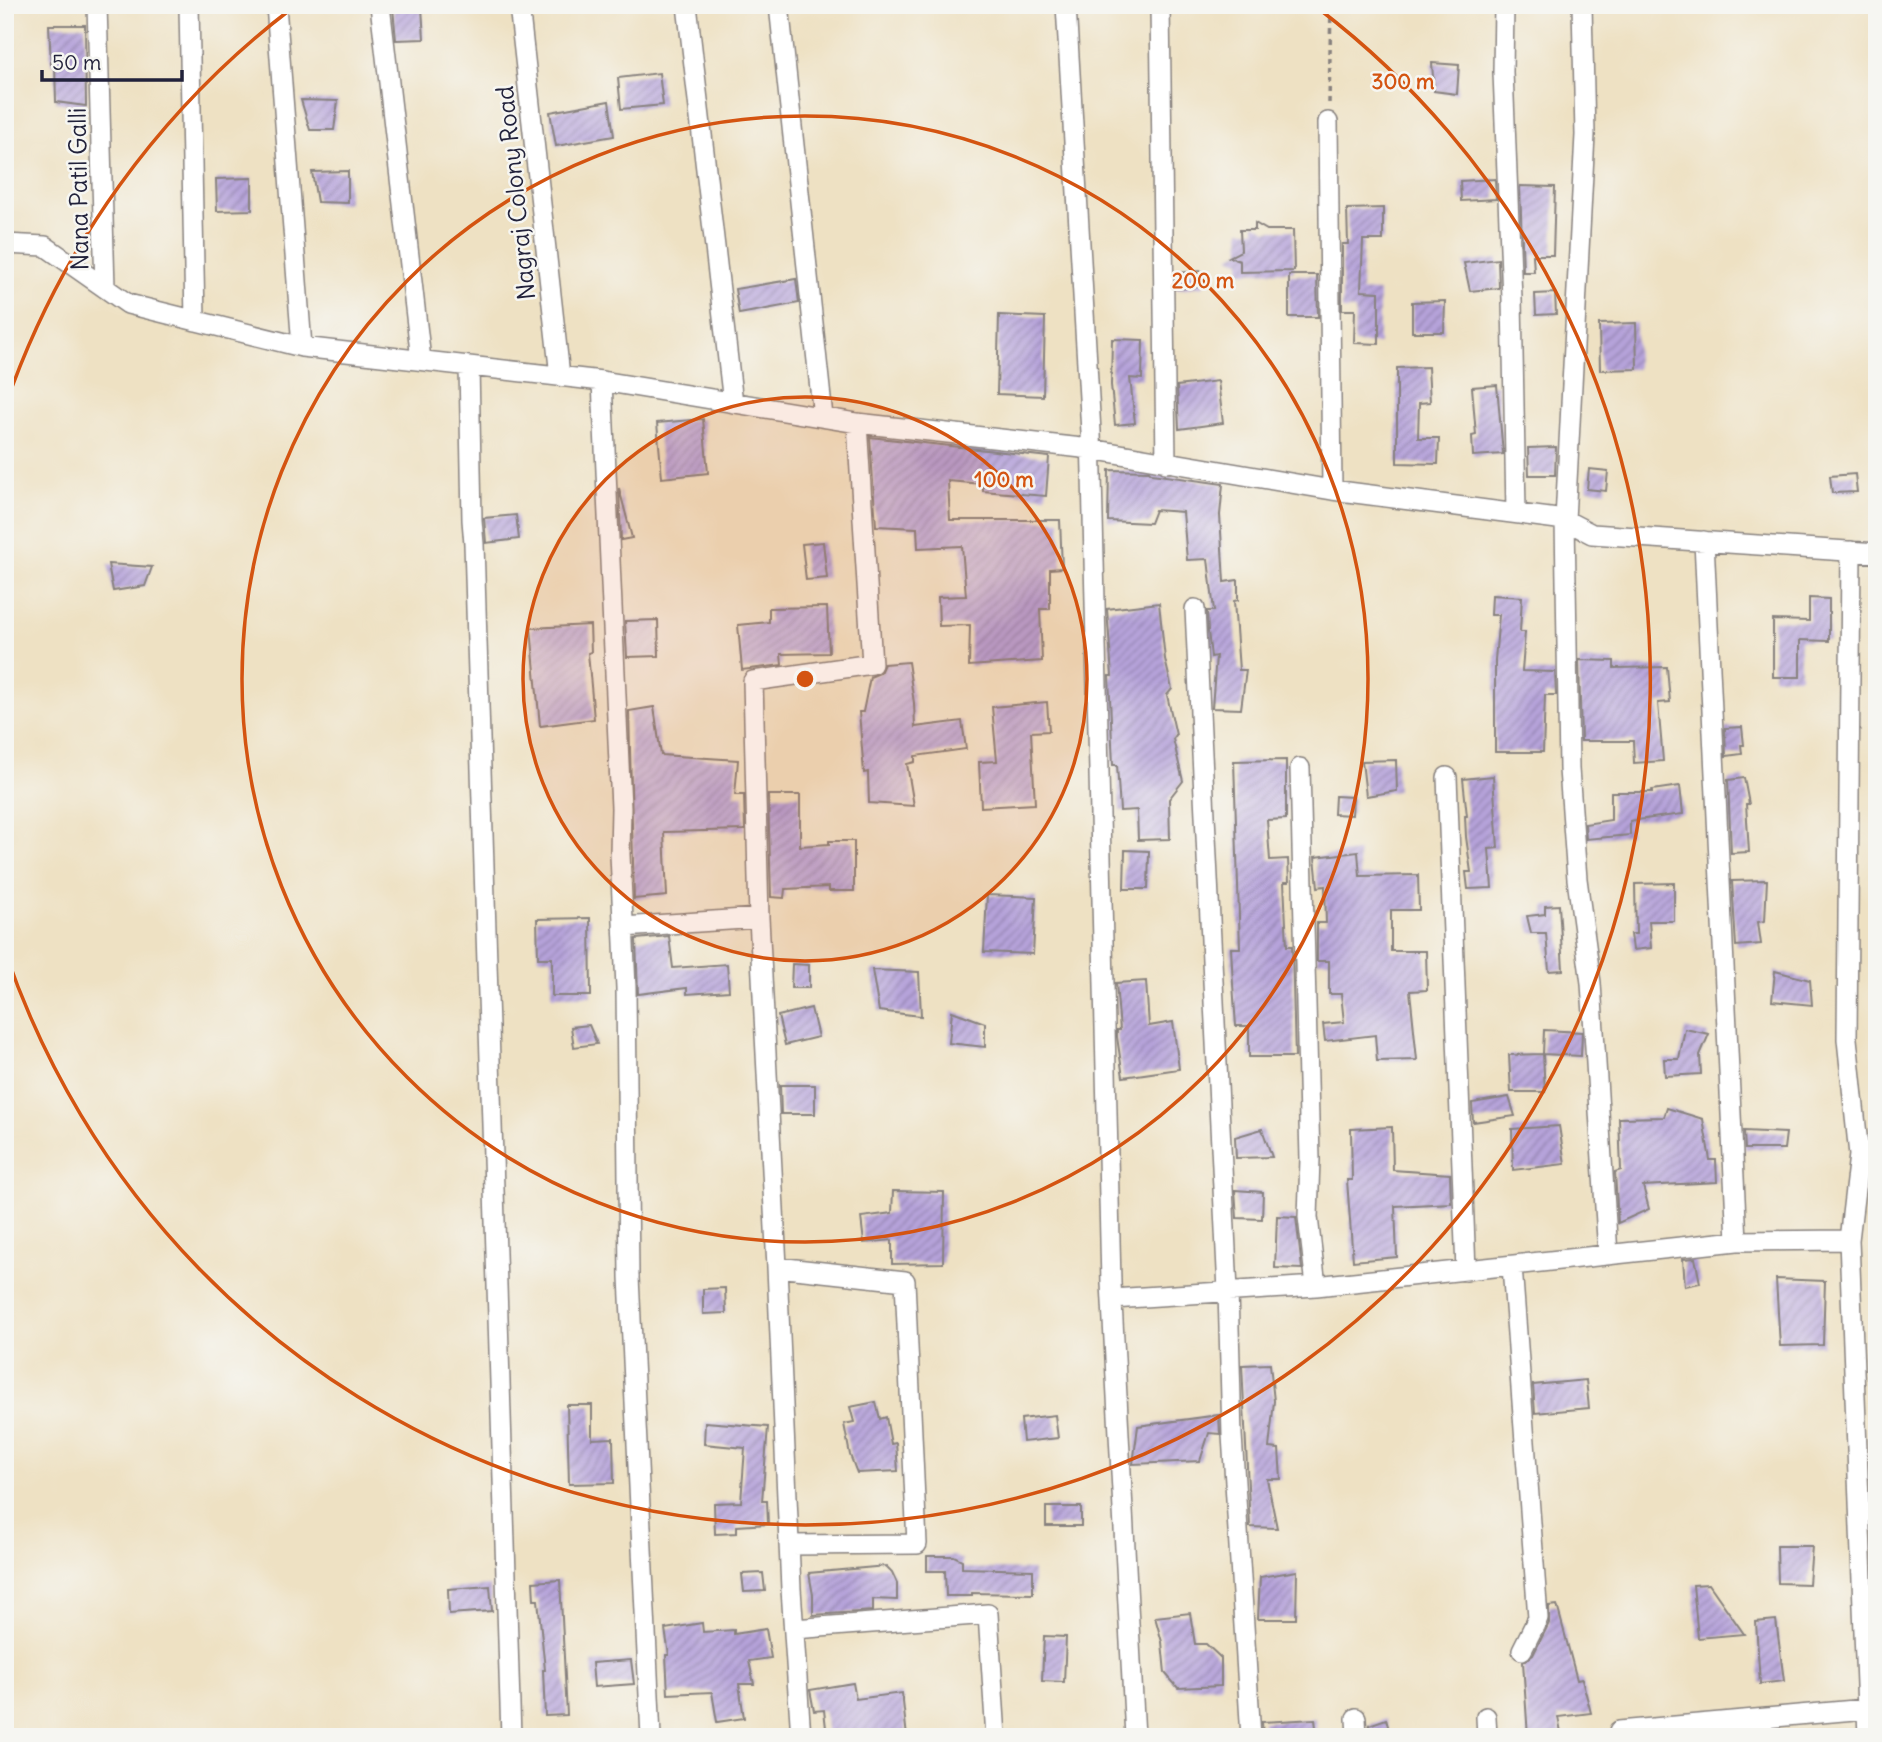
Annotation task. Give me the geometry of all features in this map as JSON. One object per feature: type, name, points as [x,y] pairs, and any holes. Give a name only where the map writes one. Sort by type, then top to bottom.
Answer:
[{"type":"street","name":"Nana Patil Galli","points":[[97,5],[105,288]]},
{"type":"street","points":[[189,5],[195,321]]},
{"type":"street","points":[[276,5],[302,347]]},
{"type":"street","points":[[380,5],[421,360]]},
{"type":"street","name":"Nagraj Colony Road","points":[[519,5],[560,376]]},
{"type":"street","points":[[687,5],[733,403]]},
{"type":"street","points":[[779,5],[823,417]]},
{"type":"street","points":[[1066,5],[1091,449],[1112,1299],[1135,1737]]},
{"type":"street","points":[[1160,5],[1166,463]]},
{"type":"street","points":[[1504,5],[1503,72],[1512,299],[1516,512]]},
{"type":"street","points":[[1581,5],[1585,135],[1565,520],[1569,769],[1577,879],[1591,983],[1608,1255]]},
{"type":"street","points":[[1328,122],[1332,490]]},
{"type":"street","points":[[5,244],[45,246],[128,304],[302,347],[601,381],[857,423],[1091,449],[1332,490],[1565,520],[1592,534],[1877,553]]},
{"type":"street","points":[[469,366],[471,520],[474,544],[511,1737]]},
{"type":"street","points":[[601,381],[621,808],[629,1277],[651,1737]]},
{"type":"street","points":[[801,1737],[789,1545],[759,918],[753,681],[873,664],[857,423]]},
{"type":"street","points":[[1704,541],[1737,1241]]},
{"type":"street","points":[[1851,551],[1847,1039],[1859,1155],[1849,1240],[1868,1737]]},
{"type":"street","points":[[1195,609],[1228,1291],[1231,1435],[1251,1737]]},
{"type":"street","points":[[1300,768],[1310,1158],[1308,1217],[1316,1286]]},
{"type":"street","points":[[1447,776],[1466,1271]]},
{"type":"street","points":[[623,926],[759,918]]},
{"type":"street","points":[[1112,1299],[1316,1286],[1737,1241],[1849,1240]]},
{"type":"street","points":[[1512,1266],[1538,1618],[1522,1650]]},
{"type":"street","points":[[777,1267],[905,1281],[917,1544],[789,1545]]},
{"type":"street","points":[[794,1629],[988,1614],[996,1737]]},
{"type":"street","points":[[1619,1737],[1619,1731],[1866,1709]]},
{"type":"path","points":[[1328,122],[1331,5]]},
{"type":"building","points":[[393,8],[422,8],[424,39],[396,40]]},
{"type":"building","points":[[49,25],[85,25],[86,106],[56,102],[55,64],[51,64]]},
{"type":"building","points":[[1432,63],[1459,65],[1457,94],[1434,91]]},
{"type":"building","points":[[659,73],[663,105],[621,109],[618,78]]},
{"type":"building","points":[[301,100],[338,101],[334,130],[310,130]]},
{"type":"building","points":[[609,101],[614,136],[556,146],[550,112]]},
{"type":"building","points":[[348,171],[348,203],[317,202],[312,172]]},
{"type":"building","points":[[252,178],[252,210],[217,211],[216,179]]},
{"type":"building","points":[[1495,179],[1496,199],[1461,201],[1460,181]]},
{"type":"building","points":[[1520,186],[1555,187],[1553,255],[1533,255],[1534,272],[1523,272]]},
{"type":"building","points":[[1383,208],[1383,240],[1363,240],[1361,291],[1379,292],[1379,344],[1354,343],[1355,310],[1342,310],[1342,244],[1348,244],[1347,209]]},
{"type":"building","points":[[1255,223],[1267,230],[1293,230],[1294,271],[1240,272],[1240,261],[1229,257],[1241,251],[1240,230],[1255,230]]},
{"type":"building","points":[[1498,259],[1499,288],[1470,291],[1464,263]]},
{"type":"building","points":[[1202,271],[1204,286],[1176,289],[1176,273]]},
{"type":"building","points":[[1289,275],[1317,275],[1318,317],[1289,317]]},
{"type":"building","points":[[796,279],[799,303],[739,314],[735,289]]},
{"type":"building","points":[[1555,293],[1556,314],[1536,315],[1535,294]]},
{"type":"building","points":[[1445,301],[1444,332],[1412,332],[1412,302]]},
{"type":"building","points":[[999,315],[1045,317],[1043,396],[997,394]]},
{"type":"building","points":[[1636,323],[1637,369],[1600,370],[1599,324]]},
{"type":"building","points":[[1112,339],[1143,340],[1142,379],[1130,378],[1135,423],[1115,425],[1111,385]]},
{"type":"building","points":[[1428,367],[1430,402],[1419,403],[1418,438],[1439,438],[1438,464],[1397,463],[1397,368]]},
{"type":"building","points":[[1218,381],[1223,423],[1179,429],[1177,386]]},
{"type":"building","points":[[1497,385],[1503,454],[1473,456],[1472,436],[1476,435],[1472,387]]},
{"type":"building","points":[[703,419],[708,473],[662,478],[657,423]]},
{"type":"building","points":[[870,437],[1049,457],[1046,496],[983,491],[983,484],[948,481],[950,520],[1060,520],[1062,568],[1050,569],[1050,609],[1040,609],[1042,661],[969,666],[970,625],[939,626],[938,597],[966,596],[962,546],[918,548],[917,528],[876,526]]},
{"type":"building","points":[[1556,447],[1555,475],[1529,475],[1528,448]]},
{"type":"building","points":[[1589,469],[1608,471],[1606,491],[1587,489]]},
{"type":"building","points":[[1109,470],[1149,471],[1152,474],[1223,484],[1220,515],[1224,582],[1238,580],[1238,600],[1234,601],[1239,670],[1246,670],[1241,709],[1212,708],[1216,656],[1211,657],[1208,631],[1207,611],[1214,611],[1208,559],[1187,560],[1183,512],[1155,510],[1150,523],[1108,521]]},
{"type":"building","points":[[1855,474],[1857,492],[1832,493],[1830,476]]},
{"type":"building","points":[[619,488],[632,538],[621,540]]},
{"type":"building","points":[[516,515],[519,539],[486,543],[484,518]]},
{"type":"building","points":[[823,542],[827,578],[806,580],[802,544]]},
{"type":"building","points":[[108,564],[152,567],[145,586],[113,591]]},
{"type":"building","points":[[1492,595],[1522,597],[1520,632],[1525,632],[1522,671],[1555,672],[1556,695],[1545,695],[1543,752],[1495,752],[1495,660],[1499,615],[1491,615]]},
{"type":"building","points":[[1809,598],[1829,599],[1829,641],[1800,640],[1800,677],[1773,677],[1773,620],[1809,621]]},
{"type":"building","points":[[1159,603],[1165,659],[1172,689],[1167,695],[1176,735],[1173,739],[1183,781],[1169,799],[1170,839],[1138,840],[1137,810],[1120,811],[1117,765],[1113,765],[1109,676],[1112,676],[1107,609]]},
{"type":"building","points":[[827,607],[829,653],[781,654],[782,665],[742,670],[738,625],[769,622],[769,608]]},
{"type":"building","points":[[658,620],[659,656],[627,657],[625,621]]},
{"type":"building","points":[[590,625],[591,652],[588,653],[594,719],[540,726],[531,628]]},
{"type":"building","points":[[1579,660],[1614,661],[1614,668],[1667,667],[1670,702],[1658,703],[1663,761],[1634,763],[1633,741],[1581,741]]},
{"type":"building","points":[[908,662],[915,727],[962,721],[966,749],[915,756],[915,762],[907,764],[914,806],[869,803],[868,772],[864,773],[859,712],[863,712],[870,677],[880,673],[884,664]]},
{"type":"building","points":[[1047,702],[1049,731],[1031,732],[1035,804],[981,807],[979,762],[997,761],[992,707]]},
{"type":"building","points":[[654,707],[661,755],[738,760],[735,795],[744,795],[745,830],[664,832],[667,896],[634,899],[629,711]]},
{"type":"building","points":[[1742,727],[1742,754],[1726,756],[1725,728]]},
{"type":"building","points":[[1286,760],[1286,819],[1267,820],[1270,860],[1288,859],[1289,882],[1284,882],[1287,946],[1292,946],[1295,1057],[1249,1057],[1249,1026],[1236,1026],[1231,948],[1240,948],[1234,761]]},
{"type":"building","points":[[1396,760],[1397,791],[1366,796],[1362,761]]},
{"type":"building","points":[[1493,776],[1498,848],[1489,849],[1492,888],[1468,889],[1466,872],[1471,872],[1463,779]]},
{"type":"building","points":[[1744,778],[1749,804],[1746,804],[1749,852],[1731,853],[1728,780]]},
{"type":"building","points":[[1680,786],[1683,814],[1630,821],[1630,835],[1586,839],[1585,824],[1611,820],[1611,792],[1652,792]]},
{"type":"building","points":[[768,795],[800,795],[800,846],[829,844],[829,841],[854,841],[854,891],[829,891],[829,887],[785,889],[784,898],[771,897]]},
{"type":"building","points":[[1335,796],[1353,797],[1352,815],[1334,814]]},
{"type":"building","points":[[1125,850],[1149,851],[1148,889],[1124,889]]},
{"type":"building","points":[[1358,852],[1360,876],[1418,875],[1419,910],[1391,910],[1391,951],[1426,951],[1427,990],[1410,991],[1417,1060],[1377,1061],[1375,1035],[1325,1041],[1323,1024],[1344,1022],[1341,994],[1329,994],[1329,961],[1317,961],[1317,923],[1326,923],[1325,886],[1318,887],[1315,857]]},
{"type":"building","points":[[1767,880],[1765,921],[1758,922],[1761,944],[1736,946],[1732,881]]},
{"type":"building","points":[[1674,883],[1674,921],[1649,921],[1651,948],[1633,950],[1631,934],[1636,934],[1635,884]]},
{"type":"building","points":[[987,895],[1036,897],[1033,954],[984,952]]},
{"type":"building","points":[[1559,905],[1563,970],[1549,971],[1546,933],[1531,933],[1527,916],[1545,914],[1545,906]]},
{"type":"building","points":[[590,918],[591,996],[552,996],[552,958],[538,958],[537,919]]},
{"type":"building","points":[[669,936],[673,968],[727,964],[729,991],[687,994],[687,988],[638,994],[636,939]]},
{"type":"building","points":[[792,964],[809,965],[809,988],[791,988]]},
{"type":"building","points":[[872,970],[919,972],[921,1016],[879,1011]]},
{"type":"building","points":[[1775,971],[1810,980],[1812,1005],[1772,1001]]},
{"type":"building","points":[[1146,981],[1149,1026],[1173,1022],[1179,1069],[1123,1077],[1117,1037],[1117,1030],[1120,1030],[1116,983]]},
{"type":"building","points":[[811,1008],[818,1037],[785,1045],[778,1016]]},
{"type":"building","points":[[952,1011],[985,1023],[985,1047],[949,1043]]},
{"type":"building","points":[[589,1025],[597,1044],[574,1047],[571,1027]]},
{"type":"building","points":[[1685,1029],[1709,1034],[1700,1055],[1701,1074],[1665,1076],[1664,1059],[1679,1059]]},
{"type":"building","points":[[1544,1030],[1582,1032],[1581,1056],[1543,1054]]},
{"type":"building","points":[[1543,1054],[1545,1092],[1511,1092],[1509,1055]]},
{"type":"building","points":[[780,1085],[815,1085],[815,1114],[781,1114]]},
{"type":"building","points":[[1509,1097],[1515,1116],[1473,1122],[1472,1103]]},
{"type":"building","points":[[1667,1108],[1703,1119],[1710,1160],[1716,1160],[1717,1182],[1643,1186],[1649,1209],[1618,1223],[1615,1172],[1621,1170],[1619,1118],[1664,1117]]},
{"type":"building","points":[[1559,1126],[1565,1164],[1513,1170],[1512,1129]]},
{"type":"building","points":[[1392,1127],[1393,1170],[1450,1174],[1451,1203],[1395,1206],[1397,1257],[1353,1261],[1347,1180],[1352,1180],[1351,1129]]},
{"type":"building","points":[[1262,1129],[1272,1157],[1236,1158],[1235,1137]]},
{"type":"building","points":[[1744,1131],[1786,1133],[1784,1149],[1745,1149]]},
{"type":"building","points":[[1235,1190],[1263,1192],[1262,1219],[1237,1218]]},
{"type":"building","points":[[893,1191],[944,1192],[943,1263],[892,1264],[892,1240],[864,1243],[861,1217],[892,1213]]},
{"type":"building","points":[[1277,1216],[1296,1217],[1302,1269],[1275,1268]]},
{"type":"building","points":[[1695,1258],[1700,1283],[1685,1286],[1683,1259]]},
{"type":"building","points":[[1776,1279],[1825,1281],[1823,1345],[1780,1346]]},
{"type":"building","points":[[725,1288],[726,1313],[703,1314],[703,1289]]},
{"type":"building","points":[[1270,1364],[1274,1401],[1269,1448],[1279,1449],[1281,1479],[1267,1479],[1277,1528],[1250,1527],[1242,1365]]},
{"type":"building","points":[[1586,1380],[1589,1408],[1535,1413],[1533,1385]]},
{"type":"building","points":[[876,1402],[880,1419],[886,1417],[891,1444],[896,1443],[898,1471],[857,1473],[850,1455],[844,1424],[854,1422],[850,1407]]},
{"type":"building","points":[[567,1405],[592,1405],[592,1439],[613,1438],[614,1483],[569,1484]]},
{"type":"building","points":[[1055,1415],[1058,1438],[1023,1442],[1021,1419]]},
{"type":"building","points":[[1219,1415],[1220,1434],[1209,1433],[1200,1461],[1133,1464],[1138,1426]]},
{"type":"building","points":[[705,1422],[768,1427],[762,1501],[767,1501],[768,1524],[737,1526],[737,1533],[715,1534],[714,1503],[741,1502],[745,1448],[704,1444]]},
{"type":"building","points":[[1046,1507],[1081,1507],[1081,1526],[1046,1526]]},
{"type":"building","points":[[1777,1546],[1812,1546],[1809,1584],[1778,1583]]},
{"type":"building","points":[[927,1556],[954,1556],[962,1560],[962,1568],[1033,1570],[1033,1594],[972,1593],[972,1596],[946,1596],[945,1571],[927,1571]]},
{"type":"building","points":[[886,1566],[897,1583],[897,1600],[873,1599],[873,1611],[813,1615],[809,1573]]},
{"type":"building","points":[[1297,1571],[1296,1619],[1258,1619],[1260,1577]]},
{"type":"building","points":[[763,1573],[765,1591],[744,1592],[742,1574]]},
{"type":"building","points":[[560,1580],[567,1715],[545,1716],[545,1670],[538,1600],[534,1600],[533,1582]]},
{"type":"building","points":[[1709,1584],[1744,1634],[1698,1638],[1693,1585]]},
{"type":"building","points":[[490,1586],[492,1611],[449,1614],[448,1589]]},
{"type":"building","points":[[1557,1605],[1577,1680],[1582,1679],[1591,1713],[1558,1717],[1562,1737],[1528,1737],[1523,1662],[1533,1655],[1549,1623],[1549,1606]]},
{"type":"building","points":[[1190,1613],[1195,1644],[1206,1644],[1221,1658],[1221,1686],[1178,1688],[1165,1673],[1162,1642],[1155,1617]]},
{"type":"building","points":[[1776,1620],[1784,1681],[1760,1684],[1756,1622]]},
{"type":"building","points":[[702,1623],[703,1632],[734,1630],[734,1634],[766,1629],[771,1658],[749,1661],[754,1684],[739,1684],[744,1718],[717,1722],[712,1692],[668,1694],[666,1655],[669,1655],[665,1629]]},
{"type":"building","points":[[1044,1636],[1066,1637],[1064,1682],[1042,1681]]},
{"type":"building","points":[[631,1660],[634,1684],[594,1687],[592,1663]]},
{"type":"building","points":[[853,1683],[856,1699],[902,1693],[907,1737],[827,1737],[824,1710],[814,1711],[810,1690]]},
{"type":"building","points":[[1315,1719],[1317,1737],[1263,1737],[1262,1722]]},
{"type":"building","points":[[1386,1719],[1391,1737],[1369,1737],[1369,1725]]}]
